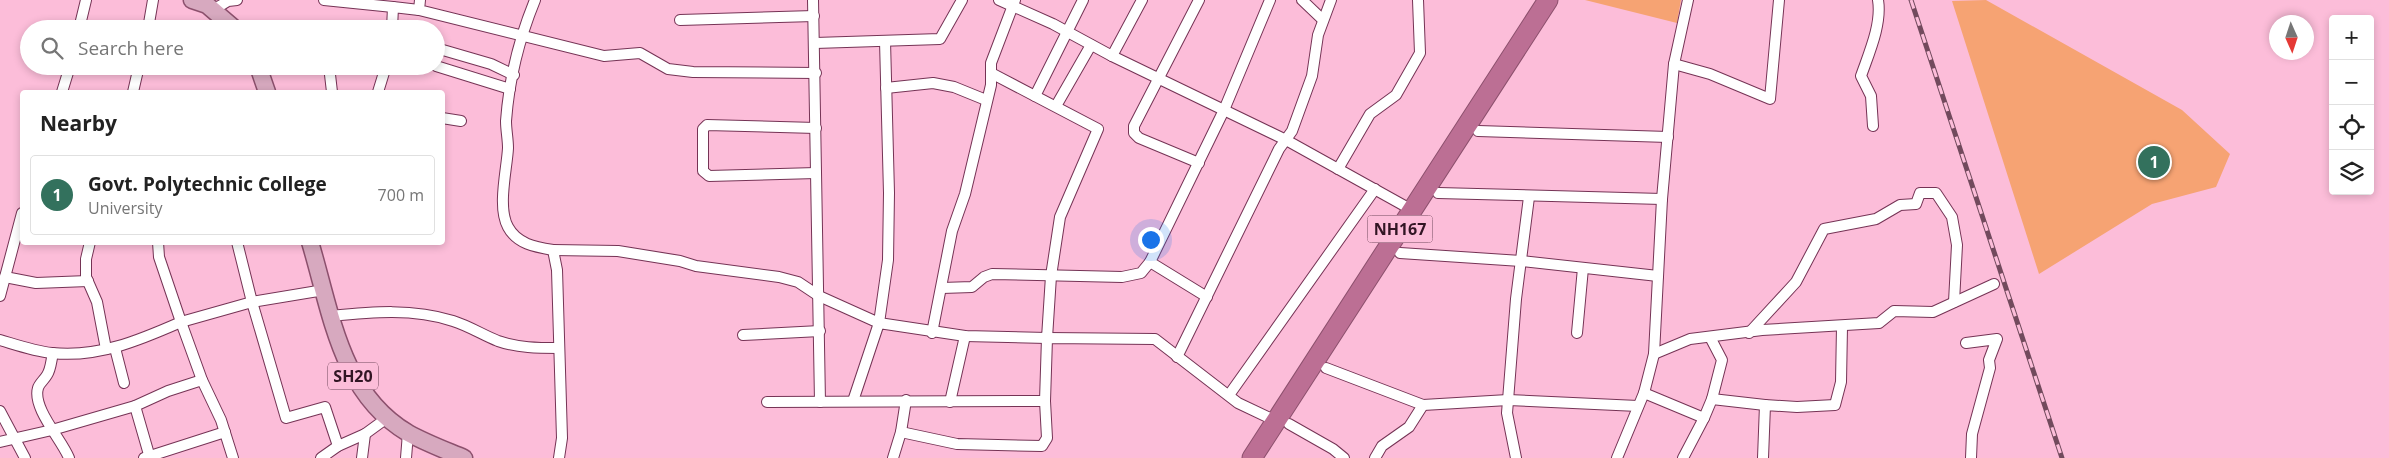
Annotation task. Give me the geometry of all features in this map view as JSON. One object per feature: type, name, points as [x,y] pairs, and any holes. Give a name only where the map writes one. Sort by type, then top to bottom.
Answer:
[{"type":"highway","name":"NH167","points":[[1268,458],[1283,422],[1412,210],[1548,0]]},
{"type":"highway","name":"NH167","points":[[1252,458],[1326,368],[1560,0]]},
{"type":"main road","points":[[205,4],[224,20]]},
{"type":"main road","points":[[261,75],[266,90]]},
{"type":"main road","name":"SH20","points":[[311,245],[344,360],[370,401],[387,418],[408,433],[464,458]]},
{"type":"street","points":[[81,20],[86,0]]},
{"type":"street","points":[[150,20],[153,0]]},
{"type":"street","points":[[205,4],[236,0]]},
{"type":"street","points":[[324,0],[371,2],[393,7],[419,5],[521,36],[604,56],[640,53],[668,69],[693,72],[816,73]]},
{"type":"street","points":[[535,0],[521,36],[510,88],[506,124],[508,148],[503,196],[507,226],[513,234],[529,246],[553,250],[618,251],[680,261],[696,266],[779,277],[798,282],[819,296],[879,323],[932,333],[965,336],[1155,339],[1176,357],[1254,412],[1283,422],[1333,449],[1344,458]]},
{"type":"street","points":[[814,0],[820,402]]},
{"type":"street","points":[[815,42],[940,39],[962,0]]},
{"type":"street","points":[[999,0],[1014,3],[1112,56],[1286,140],[1412,210]]},
{"type":"street","points":[[1035,96],[1084,0]]},
{"type":"street","points":[[1112,56],[1142,0]]},
{"type":"street","points":[[1199,163],[1139,138],[1134,133],[1134,126],[1200,0]]},
{"type":"street","points":[[942,288],[962,289],[972,287],[992,274],[1122,277],[1141,273],[1150,262],[1199,163],[1224,110],[1270,0]]},
{"type":"street","points":[[1302,0],[1323,20]]},
{"type":"street","points":[[1176,357],[1279,149],[1292,131],[1312,76],[1323,20],[1331,0]]},
{"type":"street","points":[[1338,169],[1370,114],[1396,95],[1420,52],[1418,0]]},
{"type":"street","points":[[1617,458],[1644,393],[1654,354],[1662,200],[1674,64],[1688,0]]},
{"type":"street","points":[[1674,64],[1710,74],[1770,99],[1779,0]]},
{"type":"street","points":[[1873,126],[1871,96],[1861,76],[1872,45],[1879,6],[1878,0]]},
{"type":"street","points":[[932,333],[952,231],[965,194],[986,100],[991,64],[1014,3]]},
{"type":"street","points":[[392,20],[393,7]]},
{"type":"street","points":[[680,20],[814,16]]},
{"type":"street","points":[[853,401],[879,323],[888,260],[889,193],[885,41]]},
{"type":"street","points":[[1056,106],[1091,45]]},
{"type":"street","points":[[445,51],[491,64],[514,75]]},
{"type":"street","points":[[445,69],[510,88]]},
{"type":"street","points":[[901,432],[957,444],[1042,446],[1047,438],[1045,401],[1047,338],[1051,276],[1060,217],[1098,129],[991,73]]},
{"type":"street","points":[[63,90],[67,75]]},
{"type":"street","points":[[133,90],[137,75]]},
{"type":"street","points":[[330,75],[332,90]]},
{"type":"street","points":[[379,90],[383,75]]},
{"type":"street","points":[[886,88],[933,83],[954,86],[986,100]]},
{"type":"street","points":[[445,118],[461,121]]},
{"type":"street","points":[[816,128],[707,125],[703,130],[703,171],[708,176],[816,173]]},
{"type":"street","points":[[1478,131],[1668,137]]},
{"type":"street","points":[[1229,395],[1375,189]]},
{"type":"street","points":[[1438,193],[1662,200]]},
{"type":"street","points":[[1749,333],[1796,282],[1824,229],[1876,219],[1900,205],[1916,204],[1920,193],[1936,193],[1952,217],[1957,245],[1954,302]]},
{"type":"street","points":[[1516,458],[1507,413],[1529,197]]},
{"type":"street","points":[[0,296],[20,221]]},
{"type":"street","points":[[89,245],[86,258],[88,281],[97,302],[110,349],[124,383]]},
{"type":"street","points":[[158,245],[159,257],[181,322],[202,380],[226,432],[234,458]]},
{"type":"street","points":[[238,245],[252,302],[286,418],[325,407],[338,446]]},
{"type":"street","points":[[553,250],[557,270],[562,438],[558,458]]},
{"type":"street","points":[[1400,253],[1521,261],[1658,276]]},
{"type":"street","points":[[1150,262],[1207,297]]},
{"type":"street","points":[[1577,333],[1583,268]]},
{"type":"street","points":[[5,277],[36,283],[88,281]]},
{"type":"street","points":[[1654,354],[1690,340],[1762,330],[1842,327],[1878,323],[1894,311],[1933,312],[1994,284]]},
{"type":"street","points":[[0,340],[52,353],[110,349],[181,322],[252,302],[324,290]]},
{"type":"street","points":[[332,316],[387,311],[424,314],[453,321],[500,342],[527,348],[559,348]]},
{"type":"street","points":[[1712,400],[1797,407],[1835,405],[1842,382],[1842,327]]},
{"type":"street","points":[[743,335],[820,331]]},
{"type":"street","points":[[950,402],[965,336]]},
{"type":"street","points":[[1683,458],[1712,400],[1722,360],[1710,337]]},
{"type":"street","points":[[1966,343],[1997,339],[1989,360],[1990,368],[1972,434],[1971,458]]},
{"type":"street","points":[[52,353],[50,368],[38,387],[37,394],[52,430],[69,458]]},
{"type":"street","points":[[1326,368],[1422,405],[1508,400],[1638,406]]},
{"type":"street","points":[[0,442],[52,430],[135,406],[168,391],[202,380]]},
{"type":"street","points":[[1644,393],[1704,418]]},
{"type":"street","points":[[893,458],[901,432],[906,400]]},
{"type":"street","points":[[767,402],[1045,401]]},
{"type":"street","points":[[1375,458],[1382,446],[1409,427],[1422,405]]},
{"type":"street","points":[[1763,458],[1765,405]]},
{"type":"street","points":[[135,406],[148,458],[226,432]]},
{"type":"street","points":[[0,411],[25,458]]},
{"type":"street","points":[[321,458],[338,446],[365,434],[387,418]]},
{"type":"street","points":[[406,458],[408,433]]},
{"type":"street","points":[[362,458],[365,434]]},
{"type":"shaded area","points":[[1585,0],[1681,0],[1677,23]]},
{"type":"shaded area","points":[[1986,0],[2182,110],[2230,154],[2216,187],[2152,204],[2039,274],[1952,1]]},
{"type":"railway","points":[[1911,0],[2062,458]]},
{"type":"place","name":"Govt. Polytechnic College","points":[[2154,162]]}]
